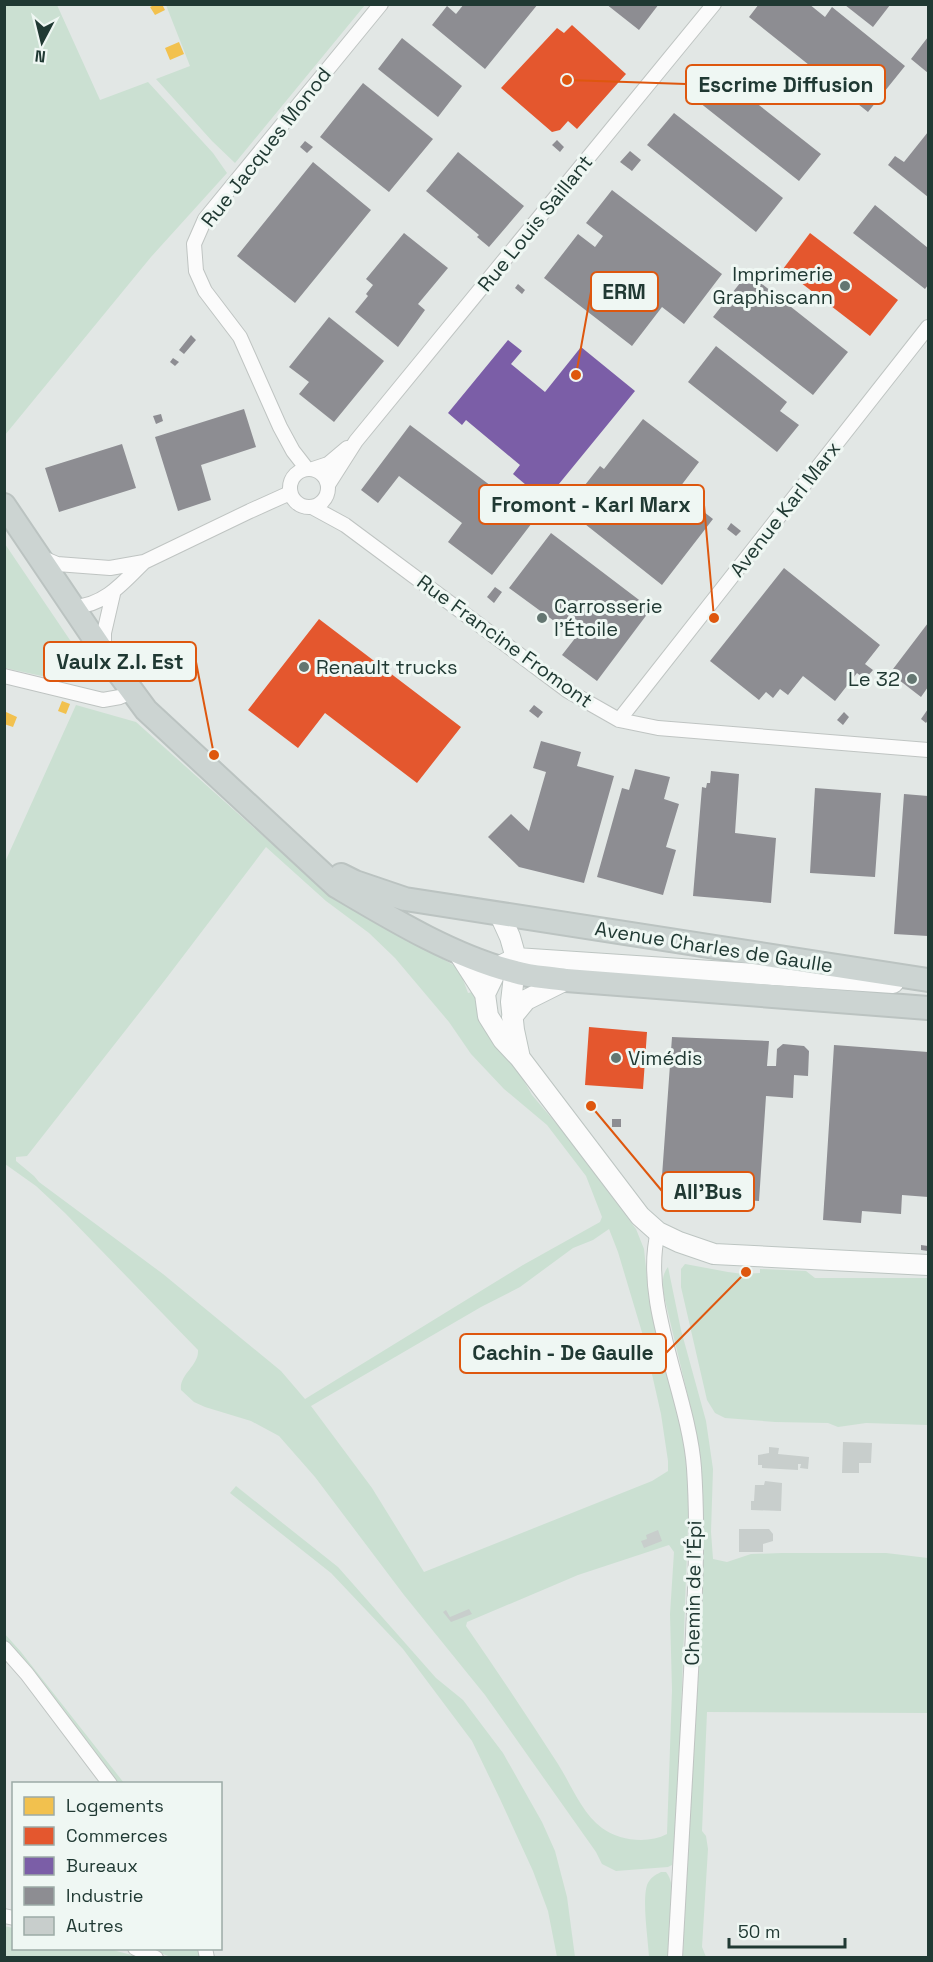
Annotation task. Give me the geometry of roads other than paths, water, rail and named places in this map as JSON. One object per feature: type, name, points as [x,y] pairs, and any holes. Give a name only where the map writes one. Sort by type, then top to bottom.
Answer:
[{"type":"main road","points":[[4,505],[104,653],[146,710],[336,886],[458,952],[510,966]]},
{"type":"main road","points":[[310,860],[355,882],[405,899],[500,915]]},
{"type":"main road","name":"Avenue Charles de Gaulle","points":[[500,915],[928,982]]},
{"type":"main road","name":"Avenue Charles de Gaulle","points":[[510,966],[566,980],[928,1008]]},
{"type":"street","name":"Rue Jacques Monod","points":[[310,469],[293,451],[280,427],[240,337],[205,291],[196,271],[194,244],[205,219],[381,4]]},
{"type":"street","name":"Rue Louis Saillant","points":[[328,485],[356,441],[714,4]]},
{"type":"street","name":"Avenue Karl Marx","points":[[619,720],[928,327]]},
{"type":"street","name":"Rue Jacques Monod","points":[[280,427],[293,477]]},
{"type":"street","name":"Rue Louis Saillant","points":[[310,469],[328,464],[356,441]]},
{"type":"street","points":[[39,557],[57,564],[110,568],[144,562],[250,511],[306,501],[328,490],[323,475],[310,469],[297,473],[291,482],[306,501]]},
{"type":"street","name":"Rue Francine Fromont","points":[[306,501],[345,525],[568,691],[619,720],[658,728],[928,750]]},
{"type":"street","points":[[73,607],[86,607],[113,594],[144,562]]},
{"type":"street","points":[[104,653],[104,633],[113,594]]},
{"type":"street","points":[[4,676],[103,700],[132,692]]},
{"type":"street","points":[[500,915],[510,937],[512,1017],[520,1058]]},
{"type":"street","points":[[458,952],[485,994],[488,1016],[503,1040],[520,1058],[617,1188],[640,1216],[658,1232],[683,1245],[714,1254],[928,1265]]},
{"type":"street","name":"Avenue Charles de Gaulle","points":[[510,966],[623,964],[858,982],[928,982]]},
{"type":"street","points":[[485,994],[510,966]]},
{"type":"street","points":[[512,1017],[526,1000],[566,980]]},
{"type":"street","name":"Chemin de l'Épi","points":[[658,1232],[655,1244],[655,1276],[659,1308],[687,1428],[694,1477],[696,1576],[675,1958]]},
{"type":"street","points":[[4,1648],[27,1674],[108,1782]]},
{"type":"street","points":[[139,1950],[156,1958]]},
{"type":"place","name":"Escrime Diffusion","points":[[567,80]]},
{"type":"place","name":"Imprimerie Graphiscann","points":[[845,286]]},
{"type":"place","name":"ERM","points":[[576,375]]},
{"type":"place","name":"Carrosserie l'Étoile","points":[[542,618]]},
{"type":"place","name":"Fromont - Karl Marx","points":[[714,618]]},
{"type":"place","name":"Renault trucks","points":[[304,667]]},
{"type":"place","name":"Le 32","points":[[912,679]]},
{"type":"place","name":"Vaulx Z.I. Est","points":[[214,755]]},
{"type":"place","name":"Vimédis","points":[[616,1058]]},
{"type":"place","name":"All'Bus","points":[[591,1106]]},
{"type":"place","name":"Cachin - De Gaulle","points":[[746,1272]]}]
